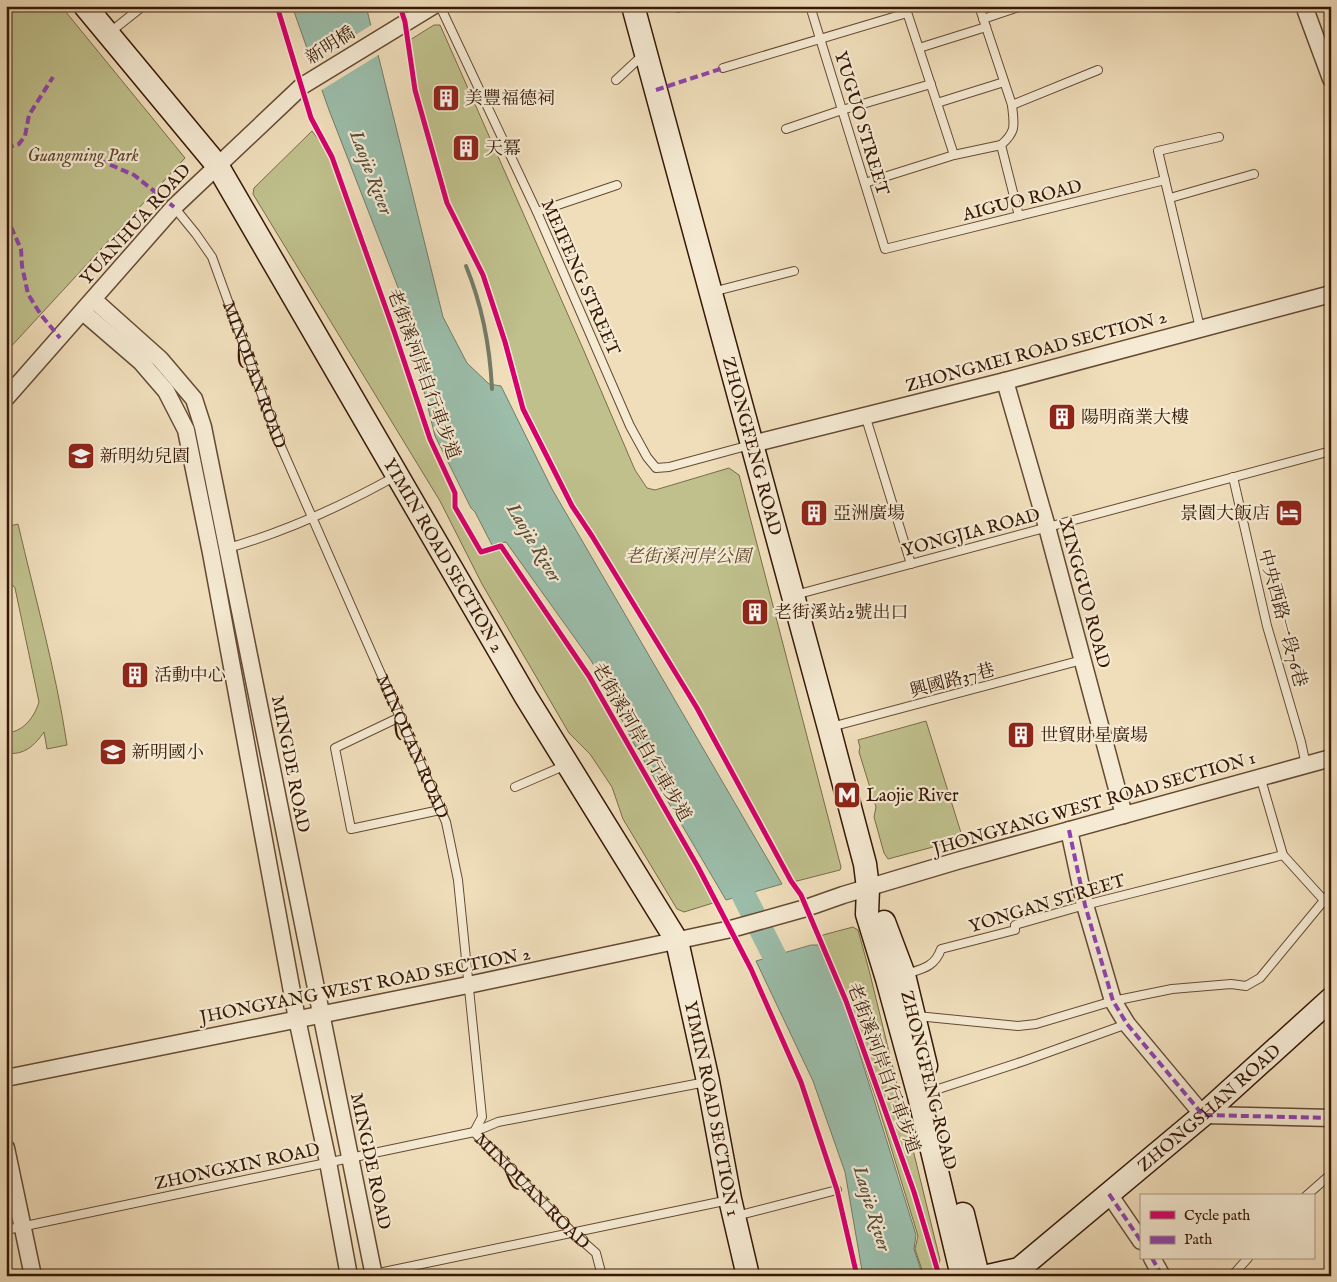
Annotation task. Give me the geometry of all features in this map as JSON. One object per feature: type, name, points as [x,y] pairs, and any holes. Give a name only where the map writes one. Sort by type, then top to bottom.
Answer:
[{"type":"main road","points":[[85,6],[217,165]]},
{"type":"main road","name":"ZHONGFENG ROAD","points":[[633,6],[829,728],[865,864],[868,888],[882,916],[895,977],[925,1093],[978,1276]]},
{"type":"main road","name":"YIMIN ROAD SECTION 2","points":[[217,165],[526,697],[677,941]]},
{"type":"main road","name":"YIMIN ROAD SECTION 1","points":[[677,941],[708,1081],[732,1208],[748,1276]]},
{"type":"main road","name":"ZHONGSHAN ROAD","points":[[988,1276],[1019,1269],[1203,1115],[1331,999]]},
{"type":"main road","name":"ZHONGFENG ROAD","points":[[925,1093],[962,1276]]},
{"type":"street","name":"新明橋","points":[[217,165],[302,86],[433,6]]},
{"type":"street","points":[[1304,6],[1331,79]]},
{"type":"street","name":"YUANHUA ROAD","points":[[6,398],[89,306],[174,207],[217,165]]},
{"type":"street","name":"ZHONGMEI ROAD SECTION 2","points":[[752,444],[1005,381],[1331,294]]},
{"type":"street","points":[[89,306],[166,391],[186,430],[211,552],[297,1019],[328,1162],[349,1276]]},
{"type":"street","name":"MINGDE ROAD","points":[[89,306],[160,359],[194,399],[203,427],[350,1157],[371,1275]]},
{"type":"street","name":"XINGGUO ROAD","points":[[1005,381],[1047,527],[1124,815]]},
{"type":"street","name":"JHONGYANG WEST ROAD SECTION 1","points":[[868,888],[957,861],[1331,758]]},
{"type":"street","points":[[1069,830],[1085,905],[1113,1001],[1127,1024],[1203,1115],[1331,1118]]},
{"type":"street","name":"JHONGYANG WEST ROAD SECTION 2","points":[[6,1078],[677,941],[731,929],[868,888]]},
{"type":"street","points":[[6,1148],[33,1276]]},
{"type":"street","points":[[1109,1194],[1140,1240]]},
{"type":"street","points":[[1153,1260],[1162,1276]]},
{"type":"lane","points":[[107,34],[143,6]]},
{"type":"lane","name":"MEIFENG STREET","points":[[440,6],[537,212],[630,426],[647,457],[656,468],[669,467],[752,444]]},
{"type":"lane","name":"YUGUO STREET","points":[[810,6],[885,249]]},
{"type":"lane","points":[[865,183],[954,155],[1001,145],[1012,135],[1014,121],[1012,105],[979,6]]},
{"type":"lane","points":[[983,19],[1022,6]]},
{"type":"lane","points":[[723,68],[820,39],[906,10],[954,155]]},
{"type":"lane","points":[[919,48],[986,27]]},
{"type":"lane","points":[[616,80],[646,53]]},
{"type":"lane","points":[[1012,105],[1098,70]]},
{"type":"lane","points":[[937,103],[1004,82]]},
{"type":"lane","points":[[786,129],[842,110],[931,84]]},
{"type":"lane","points":[[1200,328],[1158,151],[1218,137]]},
{"type":"lane","points":[[1001,145],[1020,216]]},
{"type":"lane","points":[[1170,198],[1254,174]]},
{"type":"lane","name":"AIGUO ROAD","points":[[885,249],[1166,180]]},
{"type":"lane","points":[[537,212],[617,185]]},
{"type":"lane","name":"MINQUAN ROAD","points":[[174,207],[212,257],[279,442],[446,822],[458,880],[482,1117],[474,1132],[572,1232],[596,1253],[602,1276]]},
{"type":"lane","points":[[710,292],[794,271]]},
{"type":"lane","points":[[865,415],[910,564]]},
{"type":"lane","name":"YONGJIA ROAD","points":[[793,596],[1331,451]]},
{"type":"lane","points":[[211,552],[256,540],[312,517],[356,498],[397,475]]},
{"type":"lane","name":"中央西路一段76巷","points":[[1232,477],[1267,626],[1306,765]]},
{"type":"lane","name":"興國路37巷","points":[[829,728],[1082,660]]},
{"type":"lane","points":[[400,717],[335,748],[351,829],[440,810]]},
{"type":"lane","points":[[515,787],[567,765]]},
{"type":"lane","points":[[1260,776],[1283,855],[1331,908]]},
{"type":"lane","name":"YONGAN STREET","points":[[895,977],[928,967],[938,957],[941,949],[1015,930],[1015,924],[1283,855]]},
{"type":"lane","points":[[906,1018],[1018,1026],[1036,1024],[1113,1001],[1172,989],[1231,984],[1246,986],[1260,978],[1331,892]]},
{"type":"lane","points":[[925,1093],[1024,1061],[1127,1024]]},
{"type":"lane","name":"ZHONGXIN ROAD","points":[[6,1230],[474,1132],[498,1122],[708,1081]]},
{"type":"lane","points":[[1308,1194],[1331,1174]]},
{"type":"lane","points":[[371,1275],[572,1232],[837,1190]]},
{"type":"lane","points":[[1232,1276],[1246,1260]]},
{"type":"green space","name":"Guangming Park","points":[[6,6],[61,6],[185,158],[6,352]]},
{"type":"green space","name":"老街溪河岸公園","points":[[434,25],[440,25],[635,470],[647,488],[655,490],[729,468],[739,475],[841,867],[840,870],[789,883],[785,869],[697,708],[572,506],[523,409],[505,342],[483,275],[447,203],[415,90],[405,43]]},
{"type":"green space","points":[[312,131],[332,157],[430,439],[455,493],[455,507],[481,551],[501,546],[589,676],[698,867],[713,897],[713,903],[684,912],[677,909],[623,819],[612,787],[590,754],[569,733],[482,584],[440,501],[253,194],[254,188]]},
{"type":"green space","points":[[18,524],[51,662],[67,745],[47,749],[44,732],[37,741],[24,751],[6,753],[6,733],[23,727],[31,719],[39,702],[15,588],[6,578],[6,527]]},
{"type":"green space","points":[[926,721],[963,839],[888,859],[884,853],[874,817],[876,807],[859,752],[858,740]]},
{"type":"green space","points":[[853,927],[858,930],[869,970],[940,1260],[935,1276],[924,1276],[915,1249],[918,1236],[878,1105],[843,1000],[818,945],[818,940],[823,935]]},
{"type":"water","points":[[292,6],[366,6],[443,317],[467,363],[489,384],[501,386],[552,489],[782,884],[726,900],[633,742],[592,662],[506,542],[492,545],[475,512],[471,508],[435,436],[399,290],[329,110]]},
{"type":"water","points":[[811,945],[818,945],[843,1000],[916,1235],[914,1249],[923,1276],[863,1276],[845,1172],[813,1081],[756,961]]},
{"type":"pier","points":[[373,24],[380,54],[320,91],[310,63]]},
{"type":"waterway","points":[[466,266],[477,296],[484,326],[492,389]]},
{"type":"waterway","name":"Laojie River","points":[[729,866],[789,985]]},
{"type":"marked path","points":[[656,90],[723,68]]},
{"type":"marked path","points":[[6,148],[19,144],[25,136],[29,115],[53,77]]},
{"type":"marked path","points":[[88,155],[134,175],[174,207]]},
{"type":"marked path","points":[[6,216],[21,249],[22,266],[28,294],[41,315],[60,338]]},
{"type":"marked path","points":[[1069,830],[1085,905],[1113,1001],[1127,1024],[1203,1115],[1331,1118]]},
{"type":"marked path","points":[[1109,1194],[1140,1240]]},
{"type":"marked path","points":[[1153,1260],[1162,1276]]},
{"type":"cycle path","name":"老街溪河岸自行車步道","points":[[277,6],[311,118],[332,157],[430,439],[455,493],[455,507],[481,552],[501,546],[589,676],[698,867],[751,969],[801,1082],[837,1190],[857,1276]]},
{"type":"cycle path","name":"老街溪河岸自行車步道","points":[[400,6],[405,22],[415,90],[447,203],[483,275],[505,342],[523,409],[572,506],[697,708],[791,881],[801,895],[846,1001],[914,1192],[938,1272],[941,1276]]},
{"type":"place","name":"美豐福德祠","points":[[446,98]]},
{"type":"place","name":"天冪","points":[[466,148]]},
{"type":"place","name":"陽明商業大樓","points":[[1062,417]]},
{"type":"place","name":"新明幼兒園","points":[[81,456]]},
{"type":"place","name":"亞洲廣場","points":[[814,513]]},
{"type":"place","name":"景園大飯店","points":[[1289,513]]},
{"type":"place","name":"老街溪站2號出口","points":[[755,612]]},
{"type":"place","name":"活動中心","points":[[135,675]]},
{"type":"place","name":"世貿財星廣場","points":[[1021,735]]},
{"type":"place","name":"新明國小","points":[[113,752]]},
{"type":"place","name":"Laojie River","points":[[847,795]]}]
